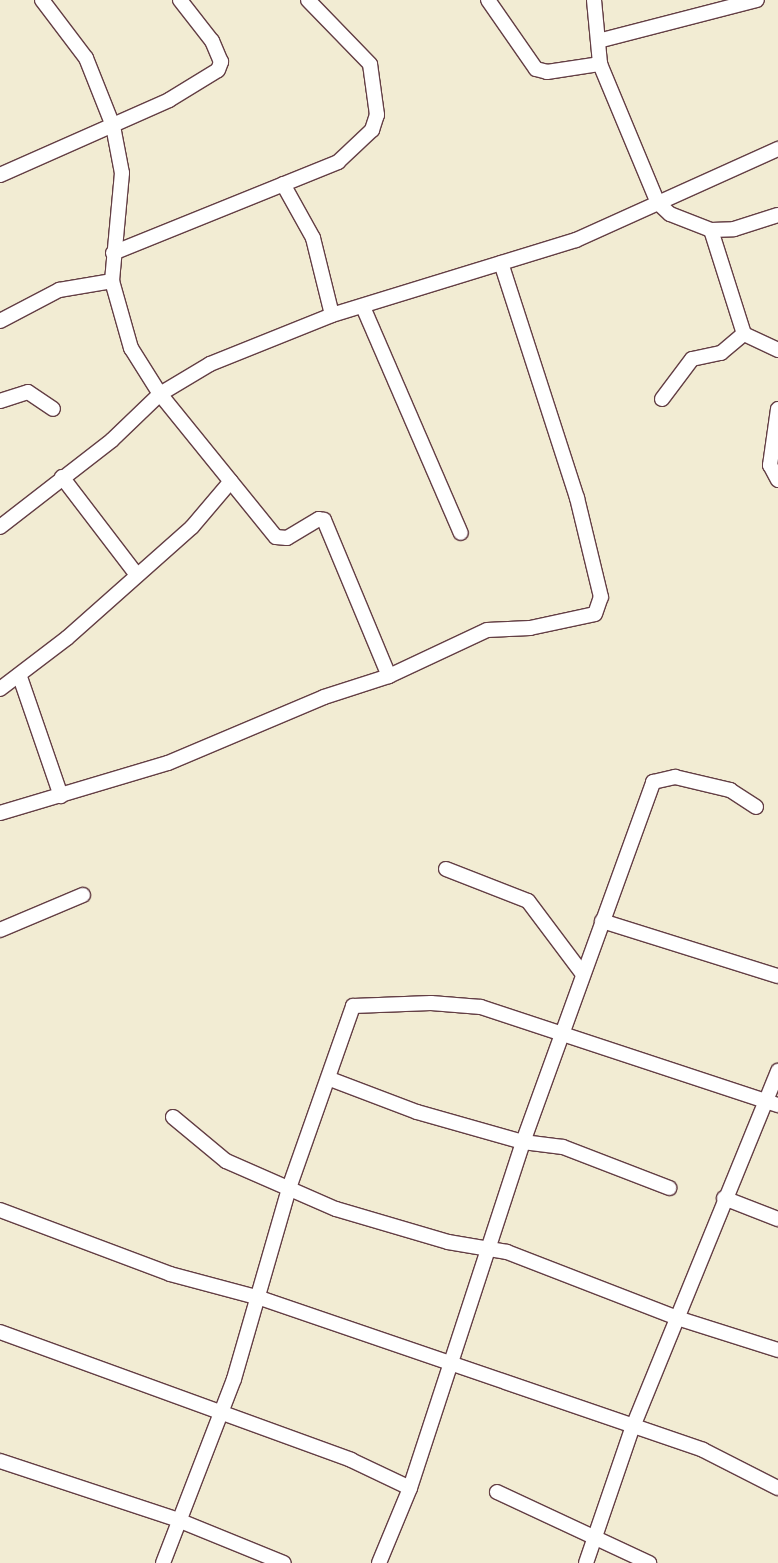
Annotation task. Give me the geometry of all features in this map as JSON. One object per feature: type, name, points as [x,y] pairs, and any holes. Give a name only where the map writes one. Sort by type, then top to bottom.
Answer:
[{"type":"street","points":[[42,0],[86,58],[113,126],[122,174],[112,282],[131,348],[160,394],[281,540],[319,518],[324,520],[389,676]]},
{"type":"street","points":[[0,176],[113,126],[218,70],[221,62],[212,41],[180,0]]},
{"type":"street","points":[[114,253],[345,157],[372,130],[377,115],[370,64],[308,0]]},
{"type":"street","points":[[488,0],[536,69],[547,72],[600,64]]},
{"type":"street","points":[[594,0],[600,64],[658,203],[670,214],[711,230],[734,229],[778,215]]},
{"type":"street","points":[[598,42],[757,0]]},
{"type":"street","points":[[0,527],[112,440],[160,394],[237,351],[332,315],[576,240],[778,149]]},
{"type":"street","points":[[282,184],[312,238],[332,315]]},
{"type":"street","points":[[711,230],[744,334],[778,350]]},
{"type":"street","points":[[0,813],[168,763],[324,697],[389,676],[487,630],[530,628],[595,614],[600,608],[577,498],[501,262]]},
{"type":"street","points":[[0,321],[59,290],[112,282]]},
{"type":"street","points":[[363,307],[460,534]]},
{"type":"street","points":[[662,399],[692,359],[721,353],[744,334]]},
{"type":"street","points":[[0,401],[28,392],[53,409]]},
{"type":"street","points":[[778,408],[770,465],[778,480]]},
{"type":"street","points":[[62,477],[137,575]]},
{"type":"street","points":[[0,689],[20,677],[192,527],[231,481]]},
{"type":"street","points":[[20,677],[61,796]]},
{"type":"street","points":[[378,1563],[410,1488],[522,1142],[563,1034],[582,973],[653,782],[675,777],[730,790],[756,807]]},
{"type":"street","points":[[446,869],[528,901],[582,973]]},
{"type":"street","points":[[0,930],[83,895]]},
{"type":"street","points":[[602,922],[778,976]]},
{"type":"street","points":[[163,1563],[260,1298],[289,1188],[330,1079],[348,1014],[365,1002],[481,1007],[772,1103]]},
{"type":"street","points":[[586,1563],[632,1428],[678,1318],[724,1198],[772,1103],[778,1071]]},
{"type":"street","points":[[330,1079],[417,1112],[522,1142],[563,1147],[669,1188]]},
{"type":"street","points":[[173,1117],[226,1161],[381,1224],[488,1248],[678,1318],[778,1350]]},
{"type":"street","points":[[724,1198],[778,1219]]},
{"type":"street","points":[[0,1210],[170,1274],[260,1298],[342,1330],[450,1362],[632,1428],[703,1450],[778,1488]]},
{"type":"street","points":[[0,1332],[351,1460],[410,1488]]},
{"type":"street","points":[[0,1461],[178,1520],[284,1563]]},
{"type":"street","points":[[497,1492],[594,1539],[649,1563]]}]
